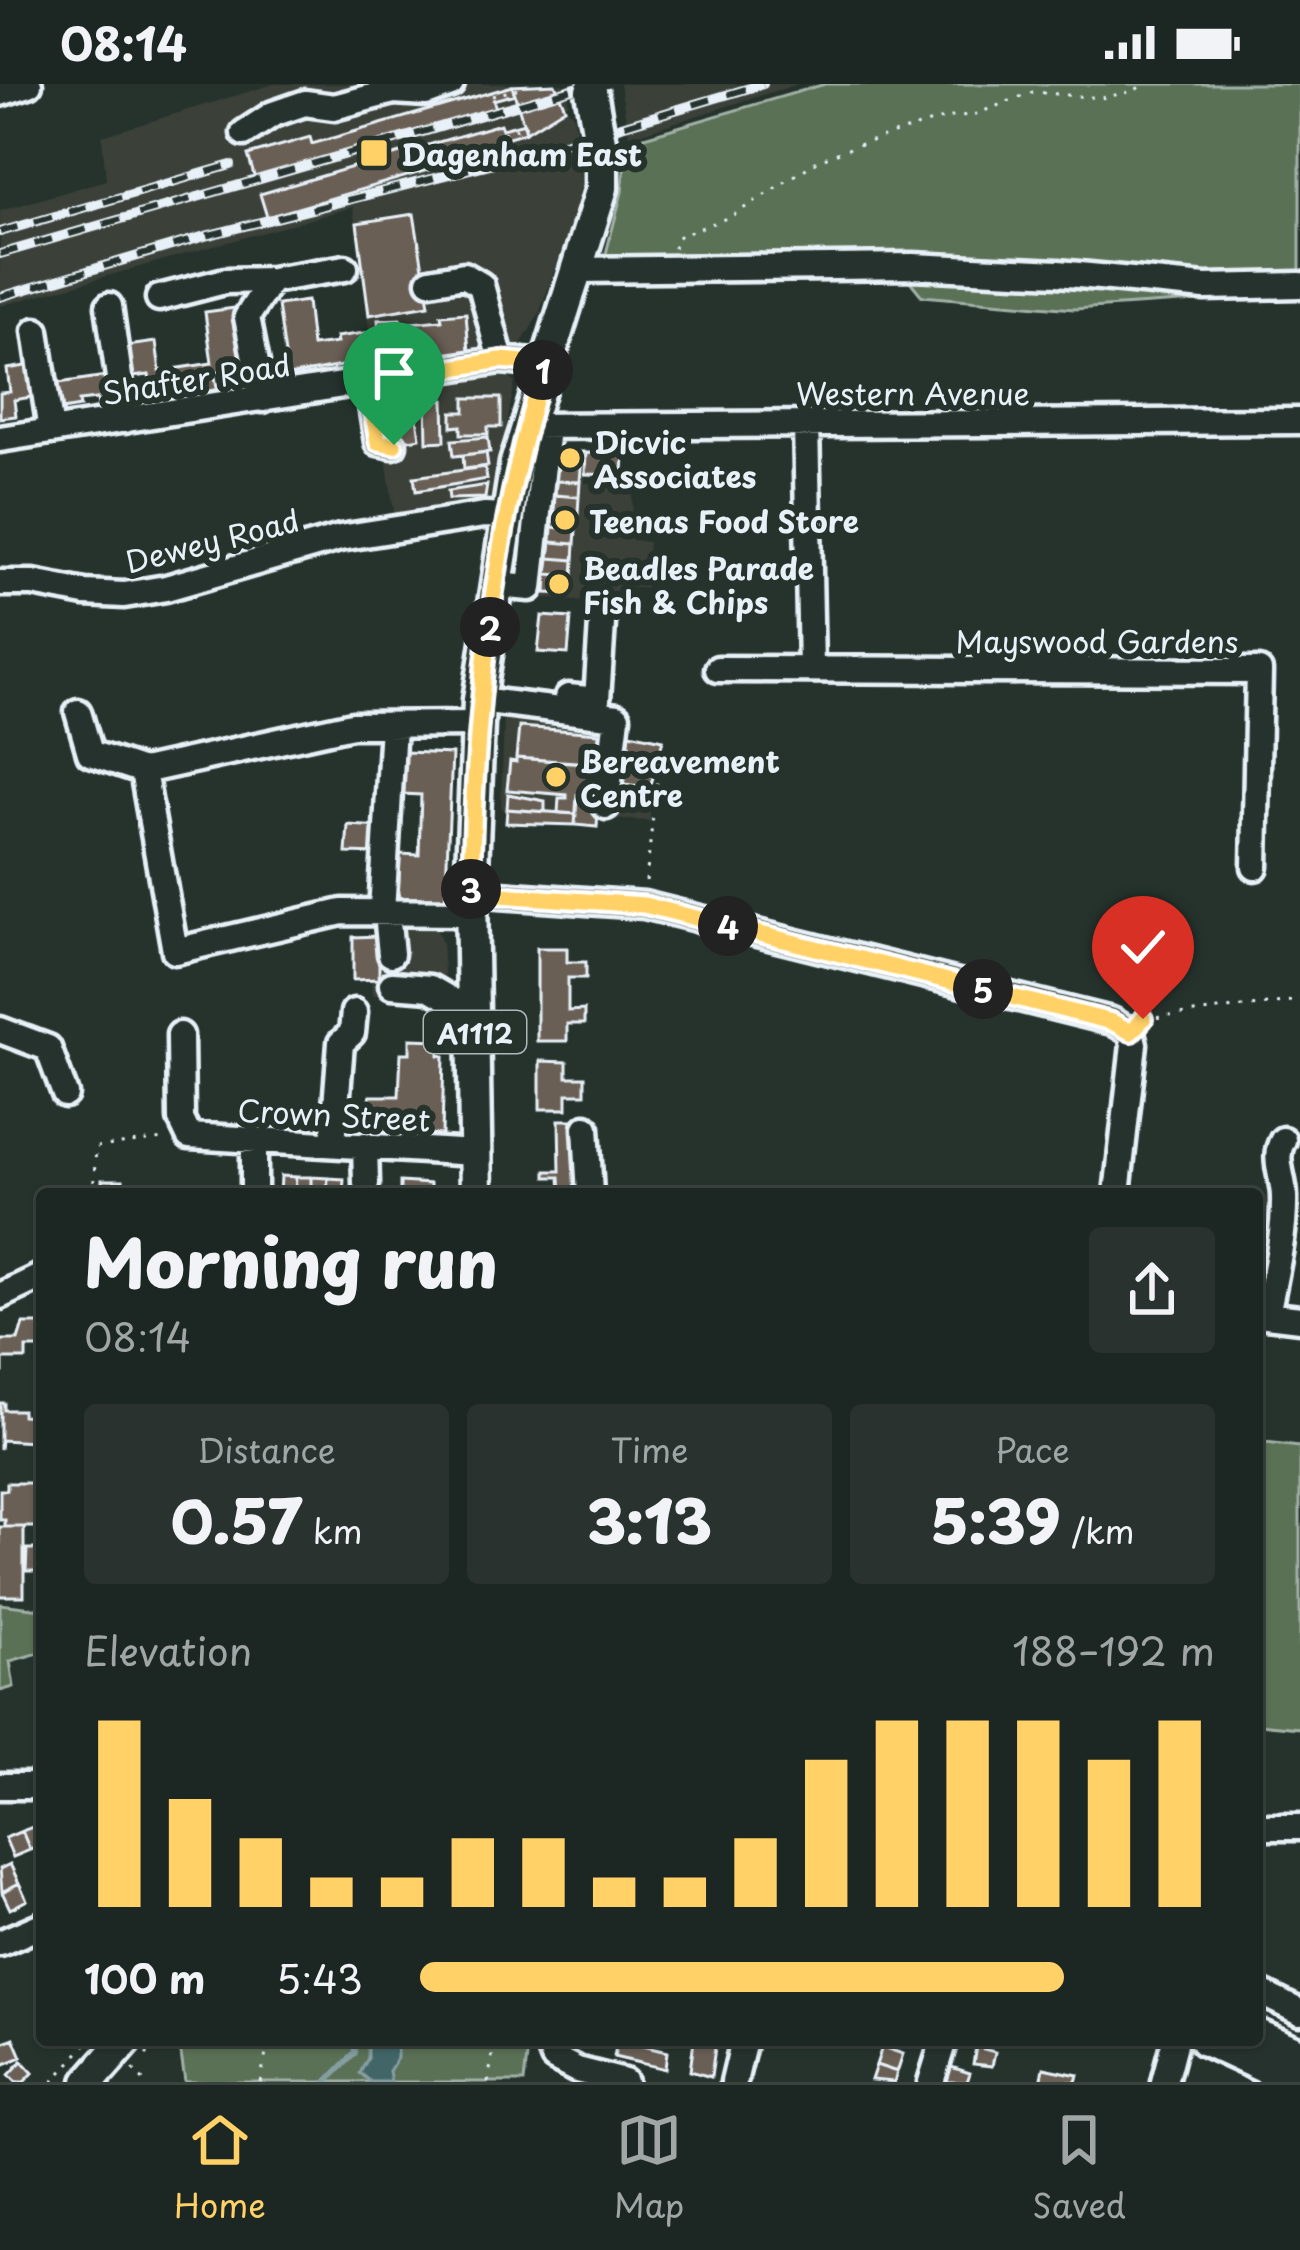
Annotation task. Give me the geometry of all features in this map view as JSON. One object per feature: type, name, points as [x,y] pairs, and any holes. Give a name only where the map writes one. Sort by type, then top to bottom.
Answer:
[{"type":"main road","name":"A1112","points":[[476,1188],[471,903],[479,704],[509,516],[537,426],[545,364],[602,188],[602,153],[590,84]]},
{"type":"main road","points":[[1263,2038],[1300,2054]]},
{"type":"main road","points":[[1218,2046],[1297,2082]]},
{"type":"main road","points":[[75,2075],[129,2054]]},
{"type":"street","points":[[0,93],[29,84]]},
{"type":"street","points":[[244,133],[273,114],[304,103],[334,107],[394,92],[426,93],[451,84]]},
{"type":"street","points":[[578,270],[913,266],[1205,287],[1300,285]]},
{"type":"street","points":[[159,298],[225,281],[272,280],[345,268]]},
{"type":"street","points":[[430,280],[464,275],[481,285],[501,360]]},
{"type":"street","points":[[262,399],[247,317],[272,280]]},
{"type":"street","points":[[109,306],[125,420]]},
{"type":"street","points":[[36,331],[51,431]]},
{"type":"street","name":"Shafter Road","points":[[0,439],[501,360],[545,364]]},
{"type":"street","points":[[368,382],[378,442],[394,445]]},
{"type":"street","name":"Western Avenue","points":[[537,426],[1300,421]]},
{"type":"street","points":[[806,422],[811,668]]},
{"type":"street","points":[[496,585],[530,587],[537,426]]},
{"type":"street","name":"Dewey Road","points":[[0,583],[124,595],[166,588],[340,538],[484,514],[509,516]]},
{"type":"street","points":[[78,712],[90,753],[143,771],[352,725],[393,725],[479,704],[597,700],[602,622]]},
{"type":"street","name":"Mayswood Gardens","points":[[718,670],[1259,671],[1255,867]]},
{"type":"street","points":[[479,704],[617,717],[606,806]]},
{"type":"street","points":[[392,954],[385,912],[393,725]]},
{"type":"street","points":[[143,771],[175,951],[342,912],[471,903],[644,905],[1112,1022],[1131,1032],[1135,1044],[1118,1188]]},
{"type":"street","points":[[392,985],[430,988],[475,1014]]},
{"type":"street","points":[[333,1144],[341,1043],[352,1033],[354,1012]]},
{"type":"street","points":[[0,1030],[48,1048],[65,1094]]},
{"type":"street","points":[[180,1035],[181,1119],[189,1136]]},
{"type":"street","points":[[586,1128],[590,1188]]},
{"type":"street","name":"Crown Street","points":[[189,1136],[476,1153]]},
{"type":"street","points":[[254,1140],[254,1188]]},
{"type":"street","points":[[1263,1310],[1284,1199],[1278,1163],[1283,1140]]},
{"type":"street","points":[[365,1145],[366,1183]]},
{"type":"street","points":[[0,1296],[36,1279]]},
{"type":"street","points":[[1263,1315],[1300,1319]]},
{"type":"street","points":[[0,1786],[36,1786]]},
{"type":"street","points":[[1263,1827],[1300,1826]]},
{"type":"street","points":[[0,1943],[36,1928]]},
{"type":"street","points":[[1263,1994],[1300,2012]]},
{"type":"street","points":[[550,2046],[554,2058],[577,2070],[624,2082]]},
{"type":"street","points":[[734,2082],[743,2046]]},
{"type":"street","points":[[931,2082],[942,2046]]},
{"type":"street","points":[[1164,2082],[1173,2046]]},
{"type":"path","points":[[674,267],[677,237],[732,216],[819,160],[945,118],[976,114],[1033,92],[1101,98],[1135,92],[1144,84]]},
{"type":"path","points":[[492,95],[517,89]]},
{"type":"path","points":[[503,134],[527,126]]},
{"type":"path","points":[[644,905],[656,787],[669,756],[694,752]]},
{"type":"path","points":[[1131,1032],[1143,1019],[1300,1000]]},
{"type":"path","points":[[93,1188],[96,1147],[189,1136]]},
{"type":"path","points":[[52,2082],[75,2075],[87,2046]]},
{"type":"path","points":[[260,2082],[268,2046]]},
{"type":"path","points":[[488,2082],[494,2046]]},
{"type":"path","points":[[129,2054],[145,2082]]},
{"type":"shaded area","points":[[274,84],[563,84],[569,103],[564,105],[573,114],[578,141],[581,186],[539,314],[517,351],[375,375],[353,207],[0,306],[0,211],[106,180],[102,136]]},
{"type":"shaded area","points":[[620,84],[798,84],[629,137]]},
{"type":"shaded area","points":[[504,373],[515,382],[492,502],[395,518],[376,391]]},
{"type":"shaded area","points":[[563,452],[586,453],[585,483],[633,485],[632,540],[648,542],[646,588],[625,587],[624,606],[545,598],[557,461]]},
{"type":"shaded area","points":[[515,699],[630,711],[625,731],[663,740],[650,788],[650,821],[506,815],[501,806],[504,720]]},
{"type":"shaded area","points":[[380,922],[435,924],[442,943],[443,1022],[422,996],[372,995],[371,980],[379,979]]},
{"type":"green space","points":[[825,84],[1300,84],[1300,281],[1197,301],[1074,309],[922,296],[901,270],[604,261],[622,192],[627,142]]},
{"type":"green space","points":[[1263,1443],[1300,1447],[1300,1728],[1263,1725]]},
{"type":"green space","points":[[0,1604],[36,1608],[36,1654],[10,1661],[14,1687],[0,1691]]},
{"type":"green space","points":[[180,2046],[528,2046],[524,2082],[185,2082]]},
{"type":"water","points":[[368,2046],[397,2046],[397,2058],[389,2071],[391,2082],[371,2082],[360,2073]]},
{"type":"building","points":[[555,84],[565,108],[526,132],[512,86]]},
{"type":"building","points":[[512,86],[515,94],[493,100],[496,108],[255,179],[248,155],[310,137],[312,144]]},
{"type":"building","points":[[524,123],[526,132],[505,138],[507,147],[267,217],[260,194],[500,124],[502,129]]},
{"type":"building","points":[[414,214],[429,305],[369,315],[357,223]]},
{"type":"building","points":[[307,301],[312,346],[365,333],[368,361],[288,376],[278,305]]},
{"type":"building","points":[[235,308],[244,367],[214,372],[218,392],[153,401],[149,375],[132,377],[127,346],[156,342],[160,371],[212,363],[205,312]]},
{"type":"building","points":[[466,313],[469,352],[381,358],[378,320],[400,319],[401,324]]},
{"type":"building","points":[[32,365],[37,396],[14,400],[16,416],[0,418],[0,393],[10,392],[7,369]]},
{"type":"building","points":[[113,375],[117,403],[98,406],[97,399],[79,401],[80,407],[56,411],[52,384]]},
{"type":"building","points":[[465,398],[501,398],[501,427],[488,427],[488,434],[461,434],[461,426],[452,427],[452,412],[465,412]]},
{"type":"building","points":[[444,400],[445,441],[427,442],[426,401]]},
{"type":"building","points":[[415,405],[420,438],[403,441],[394,408]]},
{"type":"building","points":[[488,437],[490,452],[454,456],[452,440]]},
{"type":"building","points":[[486,452],[488,466],[464,469],[463,455]]},
{"type":"building","name":"Dicvic Associates","points":[[563,452],[583,452],[581,468],[557,466]]},
{"type":"building","points":[[586,453],[624,454],[623,475],[585,474]]},
{"type":"building","points":[[557,466],[581,468],[580,482],[556,481]]},
{"type":"building","points":[[485,467],[487,479],[416,491],[414,477]]},
{"type":"building","points":[[556,481],[580,482],[579,497],[555,495]]},
{"type":"building","points":[[487,485],[485,498],[449,499],[448,491]]},
{"type":"building","points":[[555,495],[579,497],[578,513],[554,511]]},
{"type":"building","name":"Teenas Food Store","points":[[554,511],[578,513],[576,530],[552,527]]},
{"type":"building","points":[[552,527],[576,530],[575,544],[551,542]]},
{"type":"building","points":[[551,542],[575,544],[574,560],[549,558]]},
{"type":"building","points":[[549,558],[574,560],[573,576],[547,574]]},
{"type":"building","name":"Beadles Parade Fish & Chips","points":[[547,574],[573,576],[571,594],[546,593]]},
{"type":"building","points":[[542,616],[571,618],[568,654],[538,652]]},
{"type":"building","points":[[519,727],[599,733],[597,764],[516,758]]},
{"type":"building","points":[[630,733],[663,740],[650,788],[615,784]]},
{"type":"building","points":[[405,752],[452,754],[445,905],[398,903],[400,854],[419,855],[421,795],[403,794]]},
{"type":"building","name":"Bereavement Centre","points":[[510,761],[605,764],[602,798],[577,796],[576,814],[558,813],[559,798],[567,795],[507,790]]},
{"type":"building","points":[[508,794],[545,801],[545,812],[507,809]]},
{"type":"building","points":[[577,796],[599,798],[597,827],[575,825]]},
{"type":"building","points":[[507,809],[576,814],[575,825],[506,823]]},
{"type":"building","points":[[348,825],[381,827],[380,854],[346,853]]},
{"type":"building","points":[[379,936],[379,979],[353,980],[353,937]]},
{"type":"building","points":[[537,948],[567,948],[567,962],[586,962],[586,978],[568,978],[568,1011],[584,1010],[584,1024],[567,1024],[567,1041],[537,1041]]},
{"type":"building","points":[[410,1039],[439,1040],[439,1055],[444,1056],[442,1135],[369,1130],[370,1096],[399,1096],[401,1053],[410,1053]]},
{"type":"building","points":[[540,1061],[567,1062],[567,1077],[585,1077],[585,1094],[567,1094],[567,1109],[540,1109]]},
{"type":"building","points":[[559,1120],[577,1120],[578,1188],[561,1188],[560,1177],[546,1177],[546,1171],[560,1171]]},
{"type":"building","points":[[281,1176],[296,1177],[295,1188],[280,1188]]},
{"type":"building","points":[[296,1177],[311,1177],[311,1188],[295,1188]]},
{"type":"building","points":[[311,1177],[328,1178],[327,1188],[311,1188]]},
{"type":"building","points":[[328,1178],[344,1179],[343,1188],[327,1188]]},
{"type":"building","points":[[102,1180],[123,1180],[123,1188],[102,1188]]},
{"type":"building","points":[[400,1182],[430,1184],[430,1188],[400,1188]]},
{"type":"building","points":[[23,1324],[36,1324],[36,1348],[26,1348],[26,1359],[3,1359],[0,1372],[1,1340],[18,1340]]},
{"type":"building","points":[[0,1403],[4,1410],[36,1416],[36,1451],[34,1442],[1,1440],[0,1449]]},
{"type":"building","points":[[7,1483],[36,1483],[36,1527],[5,1527],[5,1520],[0,1520],[0,1490],[7,1490]]},
{"type":"building","points":[[0,1527],[24,1527],[24,1596],[0,1596]]},
{"type":"building","points":[[27,1549],[36,1549],[36,1571],[26,1571]]},
{"type":"building","points":[[36,1826],[36,1848],[30,1850],[22,1831]]},
{"type":"building","points":[[22,1831],[30,1850],[13,1857],[5,1838]]},
{"type":"building","points":[[10,1864],[19,1883],[2,1892],[0,1869]]},
{"type":"building","points":[[19,1883],[27,1900],[10,1909],[2,1892]]},
{"type":"building","points":[[14,2038],[22,2057],[2,2065],[0,2044]]},
{"type":"building","points":[[616,2046],[667,2052],[665,2069],[614,2057]]},
{"type":"building","points":[[693,2046],[715,2046],[711,2077],[690,2071]]},
{"type":"building","points":[[882,2047],[903,2054],[897,2072],[876,2065]]},
{"type":"building","points":[[976,2047],[995,2052],[992,2066],[973,2064]]},
{"type":"building","points":[[22,2061],[33,2073],[24,2082],[16,2082],[9,2075]]},
{"type":"building","points":[[876,2065],[897,2072],[894,2082],[871,2080]]},
{"type":"building","points":[[948,2066],[970,2073],[967,2082],[943,2082]]},
{"type":"building","points":[[1044,2068],[1078,2075],[1076,2082],[1041,2082]]},
{"type":"waterway","points":[[327,2082],[355,2053],[354,2046]]},
{"type":"railway","points":[[0,254],[589,84]]},
{"type":"railway","points":[[0,297],[205,236],[510,159],[763,84]]},
{"type":"railway","points":[[0,232],[231,165]]},
{"type":"place","name":"Dagenham East","points":[[374,153]]},
{"type":"place","name":"Dicvic Associates","points":[[570,458]]},
{"type":"place","name":"Teenas Food Store","points":[[565,520]]},
{"type":"place","name":"Beadles Parade Fish & Chips","points":[[559,584]]},
{"type":"place","name":"Bereavement Centre","points":[[556,777]]},
{"type":"route","points":[[394,445],[378,442],[368,382],[501,360],[545,364],[516,463],[478,700],[471,893],[644,905],[1112,1022],[1131,1032],[1143,1019]]}]
